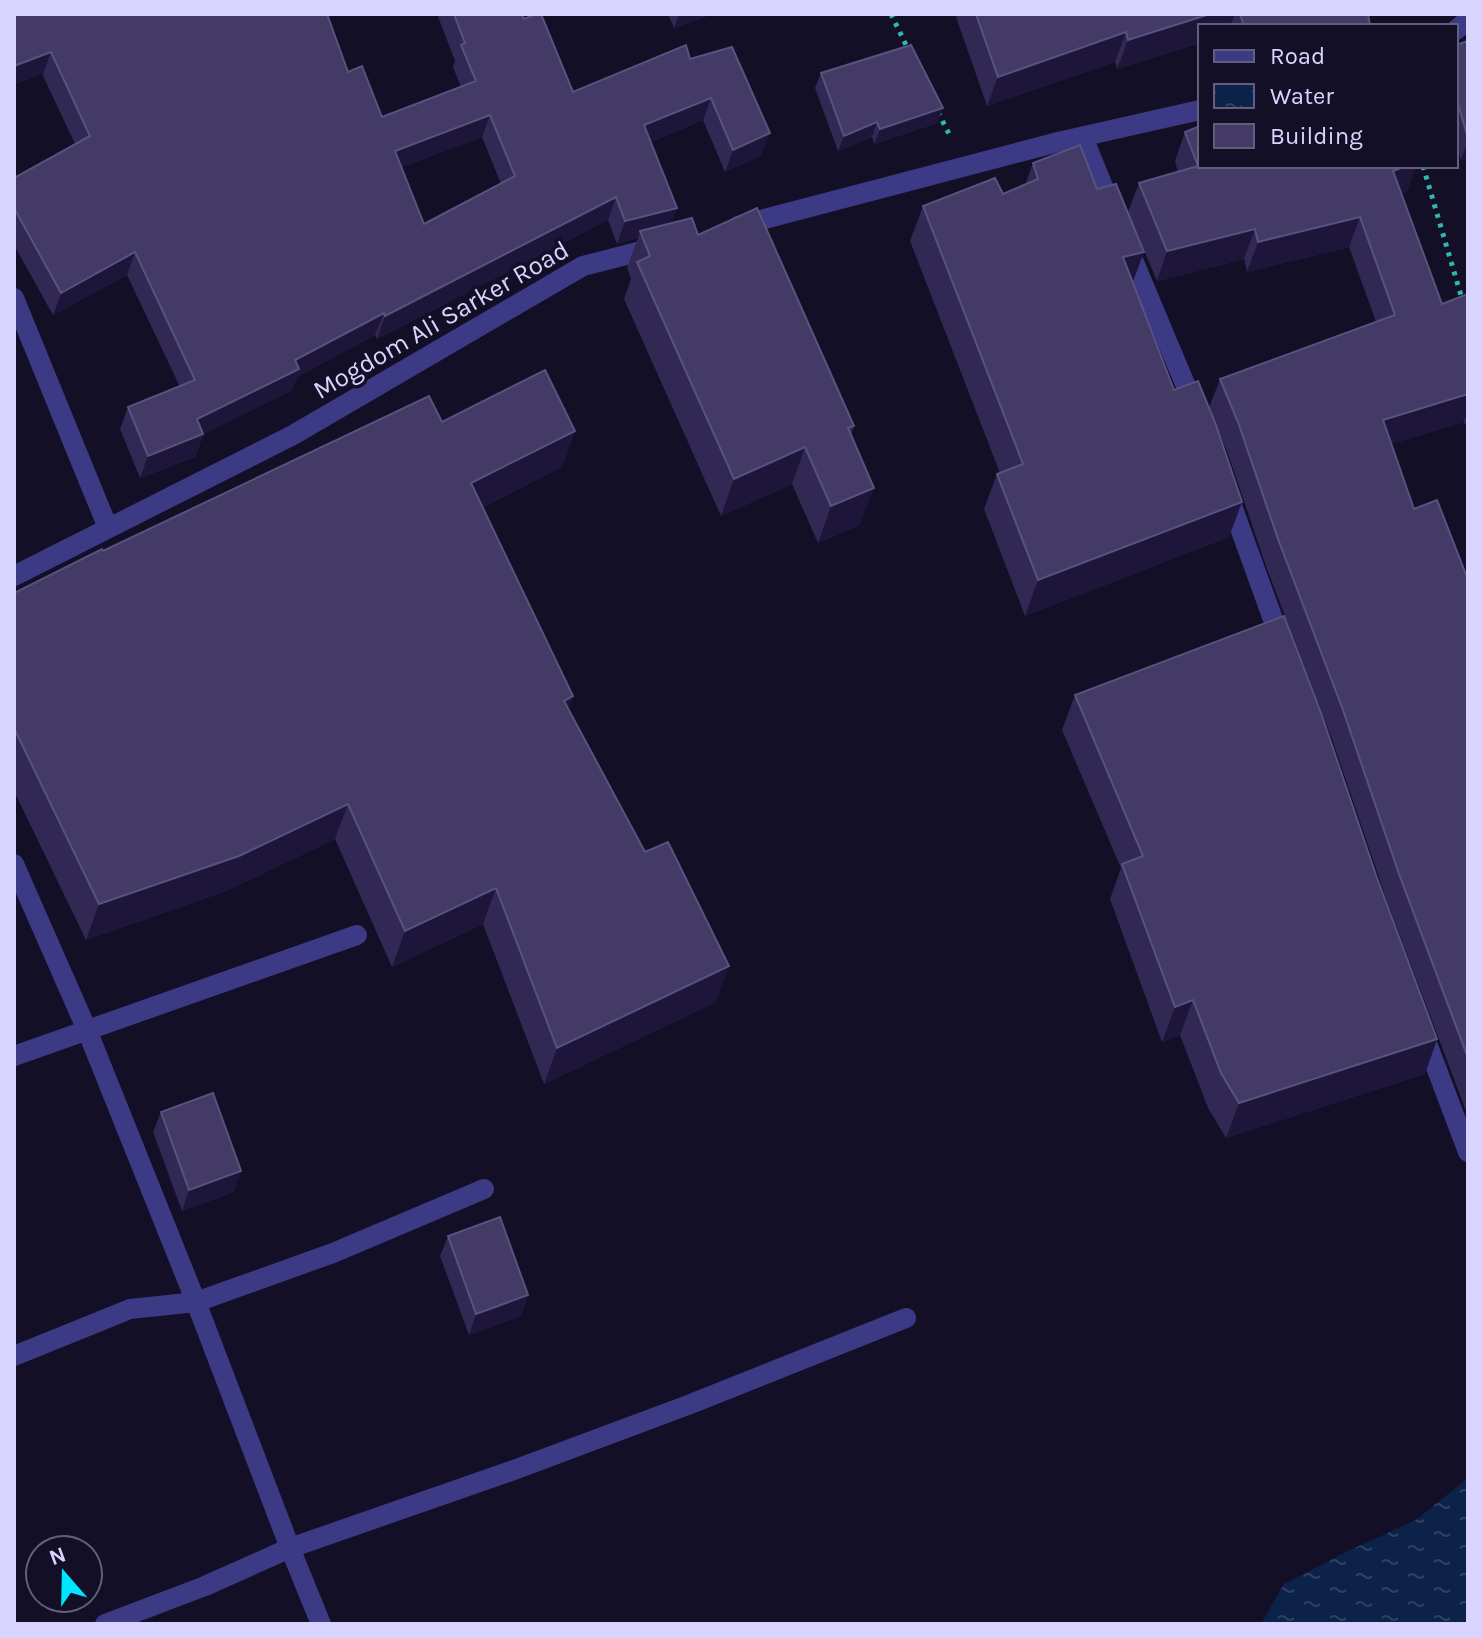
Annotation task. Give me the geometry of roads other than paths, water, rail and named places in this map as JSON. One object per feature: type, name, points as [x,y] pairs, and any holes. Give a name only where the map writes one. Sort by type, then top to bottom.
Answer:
[{"type":"street","points":[[720,230],[1198,110]]},
{"type":"street","points":[[1083,137],[1203,428]]},
{"type":"street","name":"Mogdom Ali Sarker Road","points":[[14,576],[293,435],[583,266],[675,242]]},
{"type":"street","points":[[14,298],[108,528]]},
{"type":"street","points":[[1220,471],[1287,659]]},
{"type":"street","points":[[14,864],[87,1030],[321,1624]]},
{"type":"street","points":[[14,1056],[357,935]]},
{"type":"street","points":[[1415,1011],[1468,1152]]},
{"type":"street","points":[[14,1356],[130,1309],[196,1302],[333,1253],[484,1189]]},
{"type":"street","points":[[105,1624],[205,1586],[290,1548],[688,1405],[906,1318]]},
{"type":"water","points":[[1468,1478],[1468,1624],[1261,1624],[1284,1584],[1416,1520]]}]
